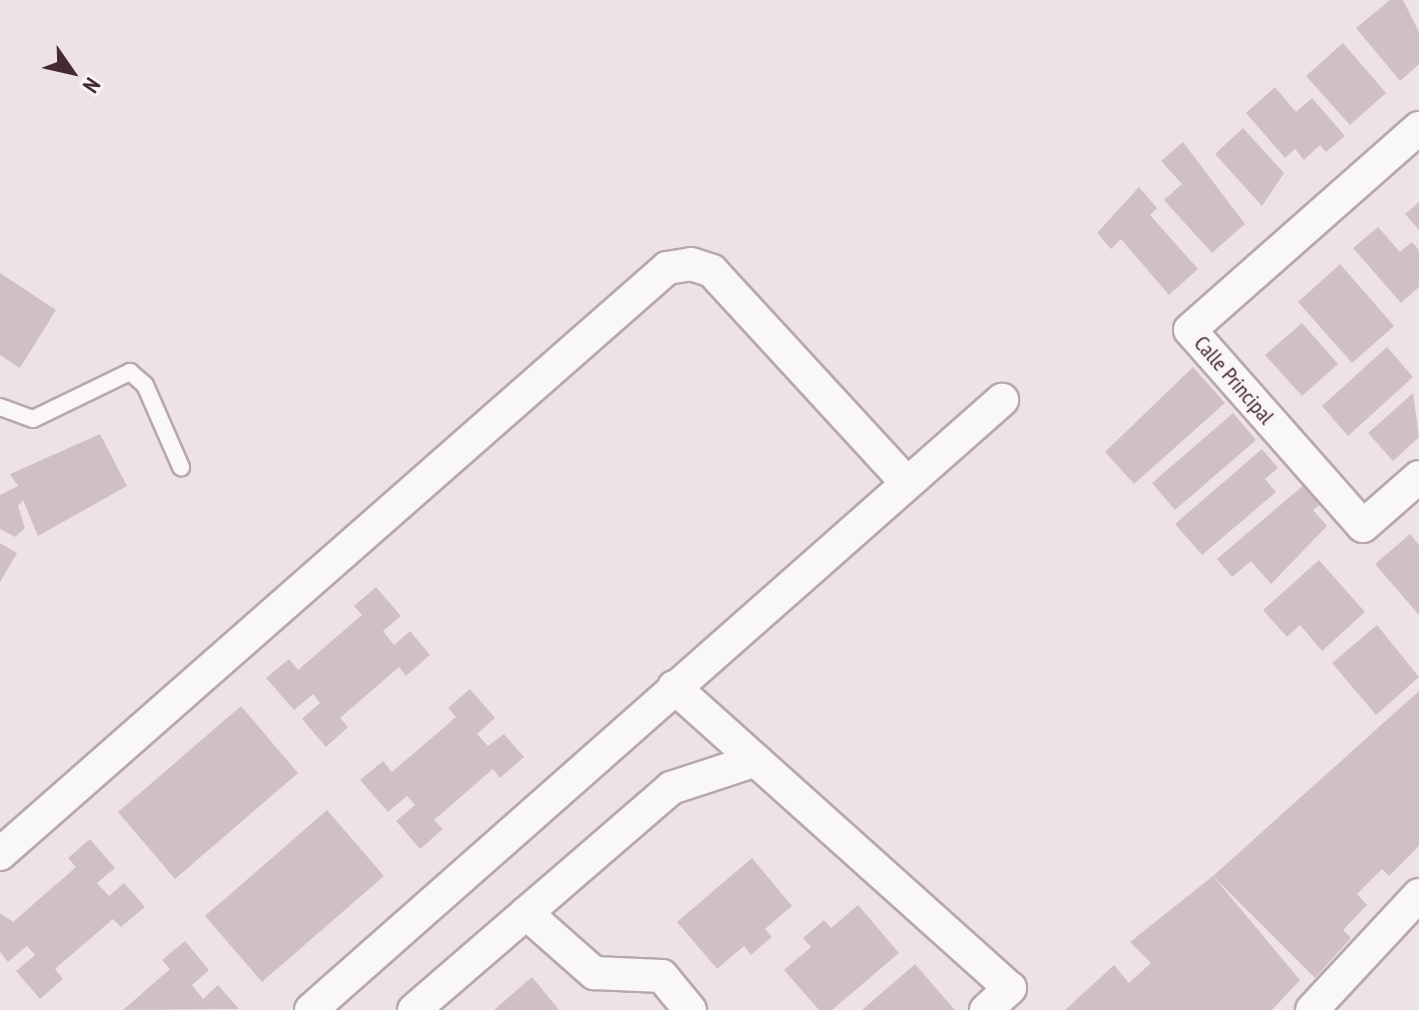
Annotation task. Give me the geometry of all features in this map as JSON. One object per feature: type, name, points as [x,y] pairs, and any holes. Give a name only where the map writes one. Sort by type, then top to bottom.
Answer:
[{"type":"street","name":"Calle Principal","points":[[1417,133],[1190,330],[1363,526],[1419,477]]},
{"type":"street","points":[[0,854],[667,268],[691,264],[712,271],[905,481]]},
{"type":"street","points":[[311,1010],[905,481],[1002,400]]},
{"type":"street","points":[[674,687],[1010,988],[986,1010]]},
{"type":"street","points":[[414,1010],[671,788],[756,760]]},
{"type":"street","points":[[1312,1010],[1419,895]]},
{"type":"street","points":[[526,913],[594,973],[662,976],[690,1010]]},
{"type":"lane","points":[[0,407],[33,419],[130,372],[145,385],[181,467]]},
{"type":"building","points":[[1390,0],[1403,0],[1419,32],[1419,64],[1400,81],[1356,28]]},
{"type":"building","points":[[1343,43],[1386,93],[1350,125],[1306,76]]},
{"type":"building","points":[[1275,87],[1296,112],[1312,98],[1345,136],[1326,152],[1320,145],[1304,160],[1295,149],[1285,158],[1246,113]]},
{"type":"building","points":[[1243,128],[1284,173],[1262,206],[1215,154]]},
{"type":"building","points":[[1183,142],[1245,224],[1212,253],[1164,200],[1182,184],[1161,161]]},
{"type":"building","points":[[1139,187],[1157,208],[1150,215],[1198,269],[1169,295],[1121,239],[1111,249],[1097,233]]},
{"type":"building","points":[[1419,202],[1419,230],[1405,214]]},
{"type":"building","points":[[1378,227],[1400,252],[1412,242],[1419,250],[1419,287],[1401,303],[1353,248]]},
{"type":"building","points":[[1340,264],[1394,326],[1352,363],[1298,302]]},
{"type":"building","points":[[0,273],[56,310],[20,368],[0,355]]},
{"type":"building","points":[[1302,323],[1338,364],[1302,396],[1265,355]]},
{"type":"building","points":[[1387,347],[1413,377],[1348,436],[1322,406]]},
{"type":"building","points":[[1193,367],[1225,403],[1134,484],[1105,452]]},
{"type":"building","points":[[1413,393],[1419,437],[1393,461],[1368,433]]},
{"type":"building","points":[[1233,413],[1256,440],[1175,510],[1152,483]]},
{"type":"building","points":[[100,434],[127,486],[38,536],[23,500],[18,506],[25,528],[15,537],[0,529],[0,495],[18,486],[10,474]]},
{"type":"building","points":[[1262,449],[1278,468],[1265,479],[1276,492],[1202,555],[1175,524]]},
{"type":"building","points":[[1305,484],[1322,503],[1313,510],[1327,526],[1271,584],[1251,561],[1232,577],[1217,559]]},
{"type":"building","points":[[1410,534],[1419,545],[1419,615],[1375,564]]},
{"type":"building","points":[[0,543],[17,553],[0,582]]},
{"type":"building","points":[[1319,560],[1365,612],[1322,651],[1300,625],[1287,637],[1263,610]]},
{"type":"building","points":[[376,587],[401,616],[383,631],[394,645],[410,631],[430,655],[406,676],[399,667],[340,718],[348,727],[326,747],[302,719],[320,703],[313,694],[294,710],[266,678],[289,659],[298,670],[362,615],[354,606]]},
{"type":"building","points":[[1377,625],[1419,677],[1376,715],[1332,663]]},
{"type":"building","points":[[470,689],[495,718],[477,734],[488,746],[504,734],[524,757],[500,778],[493,769],[434,820],[443,829],[420,849],[396,821],[415,805],[407,796],[388,812],[360,780],[383,761],[392,772],[456,717],[448,708]]},
{"type":"building","points":[[1419,691],[1419,846],[1389,876],[1382,869],[1357,894],[1367,905],[1343,930],[1351,938],[1315,978],[1213,876]]},
{"type":"building","points":[[241,706],[298,773],[175,879],[118,812]]},
{"type":"building","points":[[327,810],[384,876],[262,982],[205,916]]},
{"type":"building","points":[[90,839],[115,868],[97,883],[109,896],[124,883],[145,907],[121,927],[113,919],[55,969],[63,979],[40,999],[16,971],[35,955],[27,946],[8,962],[0,952],[0,913],[13,922],[76,867],[68,858]]},
{"type":"building","points":[[752,858],[792,906],[765,929],[772,937],[751,955],[744,946],[717,969],[677,922]]},
{"type":"building","points":[[1213,876],[1300,980],[1272,1010],[1065,1010],[1114,965],[1129,983],[1151,963],[1130,942]]},
{"type":"building","points":[[858,905],[899,953],[832,1010],[819,1010],[784,970],[811,947],[803,938],[824,920],[831,928]]},
{"type":"building","points":[[185,941],[209,970],[192,985],[203,999],[218,985],[239,1009],[123,1010],[170,969],[162,960]]},
{"type":"building","points":[[915,964],[955,1010],[862,1010]]},
{"type":"building","points":[[532,977],[559,1010],[494,1010]]}]
